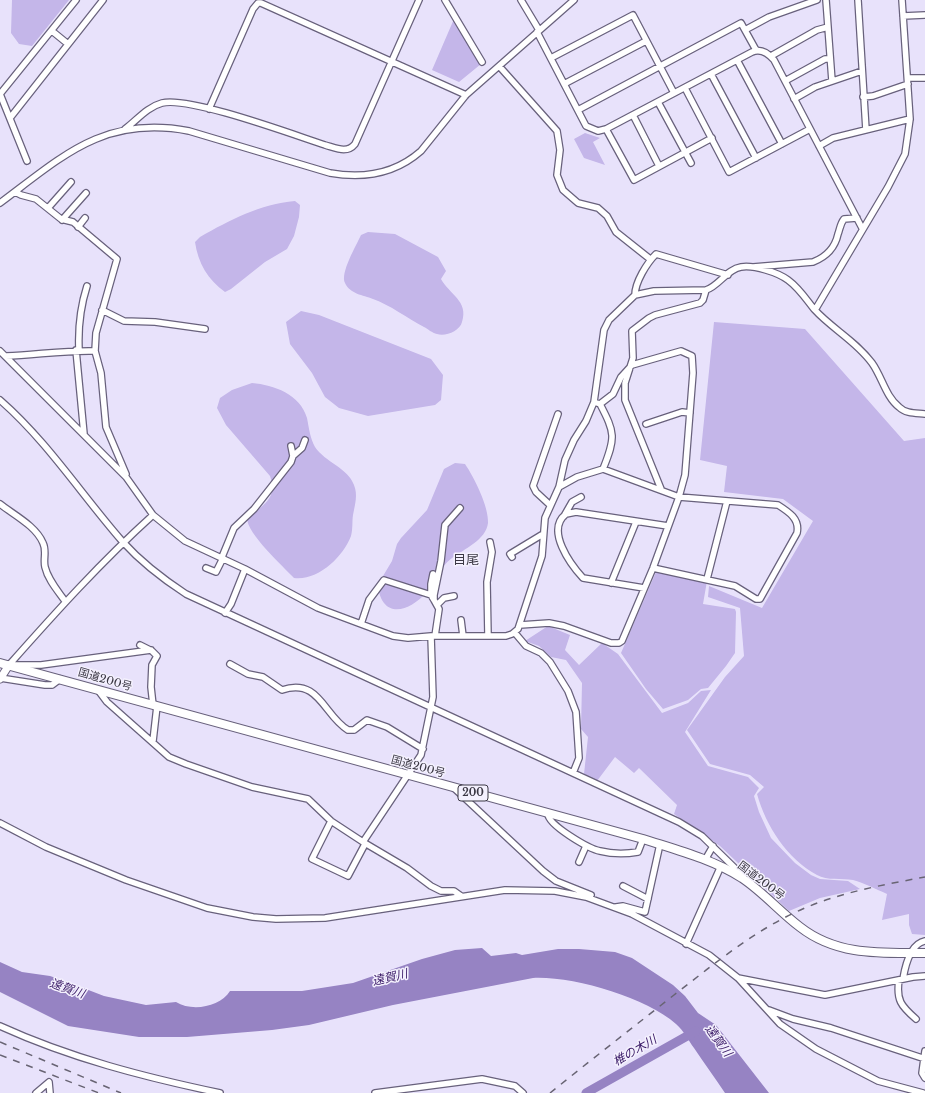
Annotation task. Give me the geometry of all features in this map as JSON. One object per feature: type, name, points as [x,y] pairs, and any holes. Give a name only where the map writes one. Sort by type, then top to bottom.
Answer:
[{"type":"highway","name":"国道200号","points":[[0,663],[660,844],[721,866],[756,889],[800,927],[817,939],[836,947],[854,952],[925,952]]},
{"type":"main road","points":[[0,678],[9,665]]},
{"type":"street","points":[[27,161],[0,94],[76,0]]},
{"type":"street","points":[[10,118],[103,0]]},
{"type":"street","points":[[124,129],[149,109],[162,103],[177,102],[209,109],[325,145],[346,150],[355,144],[419,0]]},
{"type":"street","points":[[445,0],[482,62]]},
{"type":"street","points":[[521,0],[586,126],[590,129],[598,131],[606,129],[633,116],[756,50],[763,51],[771,56],[862,228]]},
{"type":"street","points":[[0,203],[74,149],[89,141],[124,129],[149,127],[171,128],[213,138],[330,173],[349,177],[374,175],[390,170],[413,158],[428,143],[466,95],[574,0]]},
{"type":"street","points":[[745,30],[769,17],[817,0]]},
{"type":"street","points":[[826,0],[832,81]]},
{"type":"street","points":[[858,0],[866,130]]},
{"type":"street","points":[[815,310],[898,168],[908,139],[910,119],[902,0]]},
{"type":"street","points":[[209,109],[253,9],[258,3],[265,4],[466,95]]},
{"type":"street","points":[[550,58],[633,15],[674,93]]},
{"type":"street","points":[[903,16],[925,15]]},
{"type":"street","points":[[578,110],[742,23],[756,50]]},
{"type":"street","points":[[771,56],[817,30],[828,27]]},
{"type":"street","points":[[52,31],[68,44]]},
{"type":"street","points":[[564,84],[646,41]]},
{"type":"street","points":[[785,81],[825,59],[830,59]]},
{"type":"street","points":[[737,60],[782,144]]},
{"type":"street","points":[[499,66],[557,131],[560,150],[557,175],[564,190],[578,203],[598,208],[607,216],[616,232],[650,259]]},
{"type":"street","points":[[794,99],[832,81],[862,71]]},
{"type":"street","points":[[711,74],[756,158]]},
{"type":"street","points":[[863,97],[873,96],[908,81],[925,78]]},
{"type":"street","points":[[685,88],[729,172],[810,129]]},
{"type":"street","points":[[658,102],[691,163]]},
{"type":"street","points":[[633,116],[659,166]]},
{"type":"street","points":[[819,146],[833,138],[910,119]]},
{"type":"street","points":[[606,129],[634,180],[712,138]]},
{"type":"street","points":[[48,208],[71,182]]},
{"type":"street","points":[[16,192],[36,199],[62,220],[73,222],[117,259],[96,333],[95,351],[101,373],[106,427],[126,476]]},
{"type":"street","points":[[62,220],[86,193]]},
{"type":"street","points":[[78,226],[85,218]]},
{"type":"street","points":[[0,351],[126,476],[152,515],[185,541],[245,569],[318,608],[400,637],[506,636],[515,633],[520,625],[542,556],[545,518],[559,487],[565,460],[574,440],[586,421],[594,402],[604,330],[609,320],[635,295],[654,291],[706,290],[713,288],[739,267],[813,262],[820,259],[836,244],[841,223],[844,220],[857,218]]},
{"type":"street","points":[[635,295],[635,289],[650,259],[656,254],[728,275]]},
{"type":"street","points":[[751,267],[787,279],[806,298],[815,310],[863,351],[876,369],[893,401],[899,407],[906,412],[925,414]]},
{"type":"street","points":[[84,434],[78,350],[78,328],[82,301],[87,286]]},
{"type":"street","points":[[660,490],[625,400],[625,383],[632,365],[632,331],[637,326],[656,315],[700,303],[703,300],[706,290]]},
{"type":"street","points":[[102,310],[124,321],[155,322],[205,329]]},
{"type":"street","points":[[6,356],[40,355],[78,350],[95,351]]},
{"type":"street","points":[[520,625],[549,623],[564,626],[611,643],[619,643],[624,639],[653,568],[679,497],[685,475],[693,373],[692,356],[681,351],[632,365],[621,377],[613,394],[600,404]]},
{"type":"street","points":[[0,400],[30,427],[123,542],[143,562],[193,598],[679,822],[702,836],[756,889]]},
{"type":"street","points":[[594,402],[600,404],[612,427],[613,435],[603,469]]},
{"type":"street","points":[[646,424],[682,412],[690,413]]},
{"type":"street","points":[[550,506],[536,492],[533,486],[558,414]]},
{"type":"street","points":[[206,568],[216,572],[234,528],[254,509],[293,456],[302,448],[305,440]]},
{"type":"street","points":[[291,446],[293,456]]},
{"type":"street","points":[[559,487],[577,477],[603,469],[679,497],[778,505],[789,512],[795,519],[798,527],[797,533],[760,599],[756,599],[735,586],[653,568]]},
{"type":"street","points":[[581,497],[572,502],[559,526],[559,542],[580,574],[583,578],[644,588]]},
{"type":"street","points":[[707,579],[727,501]]},
{"type":"street","points":[[0,504],[30,526],[40,537],[45,551],[45,568],[50,580],[65,601]]},
{"type":"street","points":[[434,600],[445,526],[460,508]]},
{"type":"street","points":[[564,516],[576,512],[668,526]]},
{"type":"street","points":[[9,665],[65,601],[152,515]]},
{"type":"street","points":[[611,583],[636,522]]},
{"type":"street","points":[[512,558],[510,554],[544,534]]},
{"type":"street","points":[[488,636],[487,582],[492,552],[490,542]]},
{"type":"street","points":[[225,613],[231,604],[245,569]]},
{"type":"street","points":[[332,821],[312,859],[348,876],[364,843],[409,776],[423,749],[433,697],[433,636],[439,617],[439,609],[434,600],[431,584],[433,574]]},
{"type":"street","points":[[361,624],[369,600],[384,580],[434,600],[454,596]]},
{"type":"street","points":[[461,620],[463,636]]},
{"type":"street","points":[[515,633],[526,646],[541,653],[550,662],[568,691],[576,712],[579,758],[573,773]]},
{"type":"street","points":[[140,645],[151,650],[157,656],[152,665],[151,687],[155,706],[153,741]]},
{"type":"street","points":[[9,665],[41,665],[151,650]]},
{"type":"street","points":[[230,664],[248,674],[263,677],[282,690],[294,686],[308,691],[322,701],[348,730],[354,730],[367,720],[387,726],[423,749]]},
{"type":"street","points":[[0,678],[45,685],[52,685],[60,679]]},
{"type":"street","points":[[98,690],[107,702],[153,741],[169,757],[252,787],[308,800],[332,821],[364,843],[407,868],[437,889],[454,891],[461,896]]},
{"type":"street","points":[[453,787],[543,872],[556,881],[591,895],[601,902]]},
{"type":"street","points":[[548,814],[550,820],[559,827],[586,846],[600,851],[630,853],[638,852],[643,839]]},
{"type":"street","points":[[0,823],[46,847],[126,880],[207,908],[253,917],[276,919],[325,918],[505,890],[536,890],[571,893],[615,907],[709,955],[738,978],[780,1024],[795,1035],[846,1066],[878,1081],[923,1093]]},
{"type":"street","points":[[615,907],[624,906],[645,912],[660,844]]},
{"type":"street","points":[[579,862],[586,846]]},
{"type":"street","points":[[705,860],[713,846]]},
{"type":"street","points":[[686,944],[721,866]]},
{"type":"street","points":[[624,889],[648,899]]},
{"type":"street","points":[[916,1019],[903,1008],[900,1002],[898,989],[905,966],[912,953],[918,944],[925,941]]},
{"type":"street","points":[[738,978],[825,995],[925,976]]},
{"type":"street","points":[[765,1008],[793,1019],[831,1028],[924,1059]]},
{"type":"street","points":[[0,1026],[32,1040],[113,1068],[220,1093]]},
{"type":"street","points":[[925,1051],[922,1073],[925,1078]]},
{"type":"street","points":[[375,1093],[482,1079],[515,1086],[523,1093]]},
{"type":"street","points":[[36,1093],[49,1082],[50,1093]]},
{"type":"shaded area","points":[[12,0],[69,0],[32,46],[19,44],[11,33]]},
{"type":"shaded area","points":[[454,19],[481,64],[459,82],[432,70]]},
{"type":"shaded area","points":[[585,133],[600,138],[593,142],[605,165],[584,158],[574,139]]},
{"type":"shaded area","points":[[295,201],[300,205],[299,217],[294,236],[287,249],[265,262],[225,292],[214,282],[201,264],[195,242],[200,237],[211,231],[257,209]]},
{"type":"shaded area","points":[[368,232],[395,234],[438,257],[446,271],[441,279],[461,303],[463,309],[461,325],[455,331],[444,335],[432,332],[386,305],[357,294],[347,287],[344,279],[352,252],[361,235]]},
{"type":"shaded area","points":[[301,311],[319,315],[431,359],[443,375],[441,400],[435,405],[368,416],[339,408],[325,397],[312,373],[290,344],[286,322]]},
{"type":"shaded area","points":[[714,322],[805,329],[904,441],[925,438],[925,935],[912,934],[909,925],[909,914],[882,920],[887,894],[866,884],[853,880],[821,877],[796,860],[779,840],[766,818],[757,794],[764,787],[750,775],[710,764],[687,730],[725,677],[744,656],[740,608],[708,597],[709,586],[762,608],[813,521],[783,499],[724,492],[727,466],[700,460]]},
{"type":"shaded area","points":[[252,383],[269,386],[285,392],[299,403],[307,418],[315,447],[324,457],[342,469],[354,485],[356,500],[351,536],[342,552],[336,559],[320,572],[312,576],[294,578],[259,541],[249,525],[247,518],[268,501],[272,490],[270,476],[226,425],[217,408],[220,398],[232,390]]},
{"type":"shaded area","points":[[455,463],[465,464],[473,476],[484,501],[488,516],[486,529],[474,544],[452,558],[440,570],[428,590],[421,598],[405,608],[394,609],[389,607],[384,603],[377,586],[392,561],[397,544],[427,510],[444,469]]},
{"type":"shaded area","points":[[660,571],[707,581],[703,604],[735,609],[736,612],[735,653],[726,666],[708,688],[701,689],[688,700],[663,709],[646,689],[621,653],[656,572]]},
{"type":"shaded area","points":[[548,626],[570,635],[565,650],[579,665],[602,643],[618,654],[662,713],[688,703],[701,691],[711,690],[685,732],[708,766],[748,777],[759,788],[754,796],[759,812],[771,838],[795,863],[811,875],[820,879],[848,881],[860,889],[820,898],[789,911],[720,846],[674,814],[677,805],[639,768],[634,773],[615,757],[597,781],[584,774],[588,737],[581,729],[582,683],[566,660],[551,657],[539,646],[525,641]]},
{"type":"water","name":"遠賀川","points":[[482,948],[491,956],[516,953],[522,955],[558,949],[579,949],[615,952],[632,958],[673,985],[685,996],[698,1013],[716,1025],[769,1093],[725,1093],[676,1024],[663,1014],[646,1005],[608,990],[549,978],[533,978],[393,1005],[309,1025],[272,1030],[187,1037],[139,1037],[68,1026],[0,992],[0,962],[22,972],[50,976],[104,996],[146,1005],[176,1002],[190,1007],[197,1007],[220,1001],[230,991],[302,991],[353,983],[422,959],[455,950]]},
{"type":"waterway","name":"椎の木川","points":[[586,1093],[696,1031]]},
{"type":"railway","points":[[550,1093],[718,961],[779,920],[811,905],[843,895],[925,877]]},
{"type":"railway","points":[[0,1042],[121,1093]]},
{"type":"railway","points":[[0,1055],[99,1093]]},
{"type":"district","name":"目尾","points":[[466,560]]}]
